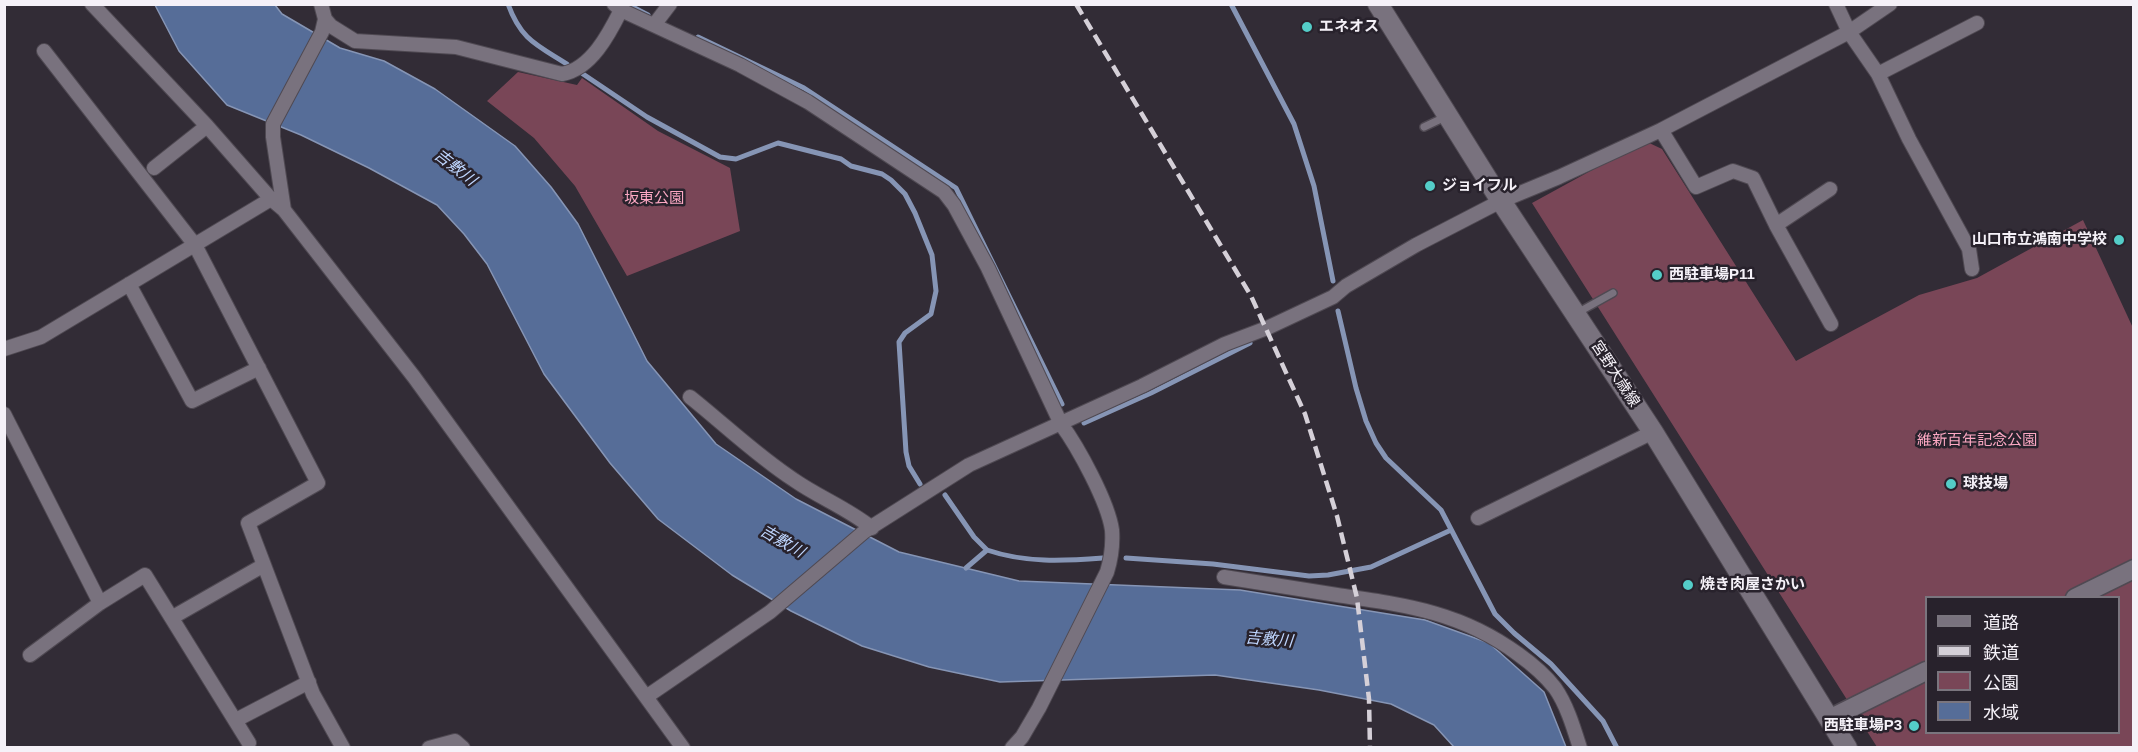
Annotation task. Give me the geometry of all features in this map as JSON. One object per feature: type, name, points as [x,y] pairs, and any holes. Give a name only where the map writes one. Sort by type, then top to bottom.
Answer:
[{"type":"main road","name":"宮野大歳線","points":[[1378,4],[1501,201],[1653,432],[1847,747]]},
{"type":"street","points":[[92,4],[207,126],[271,199],[284,210],[414,377],[683,747]]},
{"type":"street","points":[[284,210],[273,124],[324,26],[321,4]]},
{"type":"street","points":[[654,25],[670,4]]},
{"type":"street","points":[[1836,4],[1849,32],[1878,74],[1909,139],[1969,249],[1972,269]]},
{"type":"street","points":[[646,697],[770,612],[868,530],[969,465],[1060,424],[1225,344],[1267,328],[1333,297],[1346,286],[1416,245],[1501,201],[1661,130],[1849,32],[1890,4]]},
{"type":"street","points":[[324,26],[355,41],[456,47],[562,74],[585,63],[605,38],[617,7],[740,65],[808,102],[944,192],[954,205],[988,268],[1060,424],[1071,438],[1108,513],[1112,531],[1111,559],[1102,580],[1048,690],[1022,737],[1012,747]]},
{"type":"street","points":[[1878,74],[1977,23]]},
{"type":"street","points":[[44,51],[195,245],[318,483],[248,523],[314,694],[344,747]]},
{"type":"street","points":[[154,168],[207,126]]},
{"type":"street","points":[[1661,130],[1696,187],[1733,171],[1753,178],[1776,225],[1831,324]]},
{"type":"street","points":[[1776,225],[1830,189]]},
{"type":"street","points":[[4,349],[41,338],[271,199]]},
{"type":"street","points":[[129,285],[192,401],[258,368]]},
{"type":"street","points":[[690,397],[791,478],[817,495],[854,514],[868,530]]},
{"type":"street","points":[[4,414],[100,603]]},
{"type":"street","points":[[1478,518],[1653,432]]},
{"type":"street","points":[[173,617],[264,565]]},
{"type":"street","points":[[2077,596],[2133,569]]},
{"type":"street","points":[[30,655],[100,603],[145,575],[249,743]]},
{"type":"street","points":[[1224,577],[1389,603],[1442,615],[1469,624],[1497,639],[1532,664],[1556,690],[1581,747]]},
{"type":"street","points":[[1829,720],[1925,672]]},
{"type":"street","points":[[236,720],[309,682]]},
{"type":"street","points":[[429,747],[455,741],[463,747]]},
{"type":"lane","points":[[1424,128],[1447,116]]},
{"type":"lane","points":[[1575,314],[1613,293]]},
{"type":"green space","name":"坂東公園","points":[[518,72],[577,85],[582,78],[658,131],[730,168],[740,231],[627,276],[575,186],[534,138],[487,101]]},
{"type":"green space","name":"維新百年記念公園","points":[[1645,141],[1662,149],[1796,361],[1919,295],[1977,278],[2083,220],[2133,328],[2133,747],[1877,747],[1532,203]]},
{"type":"water","name":"吉敷川","points":[[155,5],[275,5],[282,14],[340,48],[384,61],[435,89],[515,146],[551,187],[578,224],[647,361],[716,444],[796,499],[899,552],[1019,581],[1240,590],[1425,620],[1489,643],[1544,692],[1566,747],[1454,747],[1434,725],[1391,704],[1319,690],[1215,675],[1000,682],[929,667],[862,646],[791,611],[732,575],[658,519],[610,463],[544,374],[487,264],[464,234],[437,205],[301,135],[227,105],[179,51]]},
{"type":"waterway","points":[[508,4],[524,34],[567,64]]},
{"type":"waterway","points":[[627,4],[648,15]]},
{"type":"waterway","points":[[1231,4],[1294,124],[1314,186],[1333,281]]},
{"type":"waterway","points":[[698,37],[804,88],[956,188],[1062,404]]},
{"type":"waterway","points":[[583,74],[647,117],[720,157],[736,159],[778,143],[841,159],[851,166],[882,174],[905,194],[932,255],[936,291],[931,314],[905,333],[899,342],[906,452],[909,466],[920,484]]},
{"type":"waterway","points":[[1338,311],[1356,388],[1366,421],[1376,443],[1386,458],[1441,510],[1495,614],[1551,664],[1603,721],[1617,748]]},
{"type":"waterway","points":[[1084,423],[1151,393],[1250,343]]},
{"type":"waterway","points":[[945,495],[974,537],[987,550]]},
{"type":"waterway","points":[[1126,558],[1213,564],[1309,576],[1328,575],[1371,567],[1451,530]]},
{"type":"waterway","points":[[966,568],[987,550],[1030,559],[1103,558]]},
{"type":"railway","points":[[1076,4],[1251,296],[1305,414],[1337,516],[1357,598],[1369,699],[1370,748]]},
{"type":"place","name":"エネオス","points":[[1307,27]]},
{"type":"place","name":"ジョイフル","points":[[1430,186]]},
{"type":"place","name":"山口市立鴻南中学校","points":[[2119,240]]},
{"type":"place","name":"西駐車場P11","points":[[1657,275]]},
{"type":"place","name":"球技場","points":[[1951,484]]},
{"type":"place","name":"焼き肉屋さかい","points":[[1688,585]]},
{"type":"place","name":"西駐車場P3","points":[[1914,726]]}]
